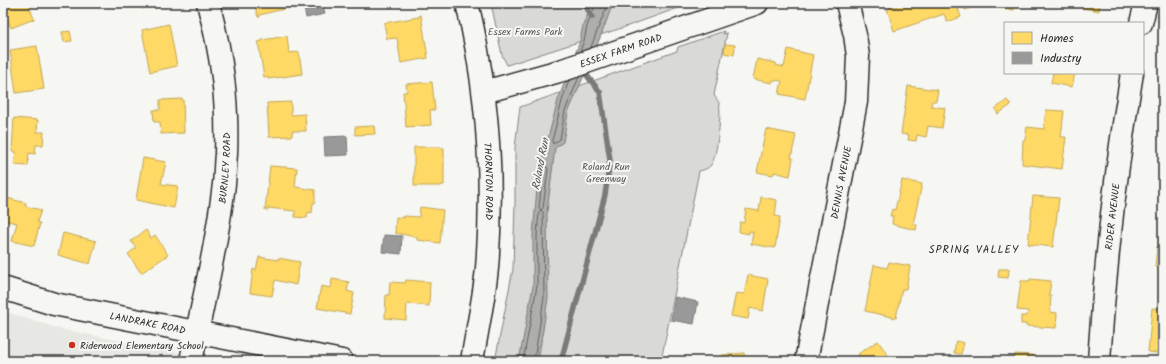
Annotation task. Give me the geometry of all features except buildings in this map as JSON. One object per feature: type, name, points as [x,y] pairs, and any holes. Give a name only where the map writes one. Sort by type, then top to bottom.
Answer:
[{"type":"street","name":"BURNLEY ROAD","points":[[191,361],[212,260],[224,183],[226,138],[225,96],[221,59],[208,3]]},
{"type":"street","name":"THORNTON ROAD","points":[[467,3],[484,92],[489,148],[490,204],[487,269],[472,361]]},
{"type":"street","name":"ESSEX FARM ROAD","points":[[484,92],[563,70],[756,3]]},
{"type":"street","name":"DENNIS AVENUE","points":[[806,361],[856,102],[858,56],[847,3]]},
{"type":"street","points":[[1142,22],[1146,3]]},
{"type":"street","name":"RIDER AVENUE","points":[[1099,361],[1103,294],[1122,132],[1132,74]]},
{"type":"street","name":"LANDRAKE ROAD","points":[[3,288],[54,304],[342,361]]},
{"type":"shaded area","name":"Riderwood Elementary School","points":[[3,311],[60,329],[222,361],[3,361]]},
{"type":"green space","name":"Essex Farms Park","points":[[491,3],[692,3],[628,26],[507,65],[502,55]]},
{"type":"green space","name":"Roland Run Greenway","points":[[724,31],[723,34],[727,33],[714,95],[720,108],[716,152],[711,165],[699,171],[661,361],[495,361],[513,269],[515,147],[520,107],[677,51],[678,47]]},
{"type":"water","name":"Roland Run","points":[[593,3],[613,3],[568,113],[563,142],[555,148],[547,212],[548,298],[538,361],[519,361],[533,286],[533,235],[538,176],[558,100],[580,41],[583,25]]},
{"type":"waterway","points":[[584,3],[592,17]]},
{"type":"waterway","points":[[561,361],[605,195],[610,160],[600,92],[581,68]]},
{"type":"place","name":"Riderwood Elementary School","points":[[72,345]]},
{"type":"district","name":"SPRING VALLEY","points":[[974,249]]}]
